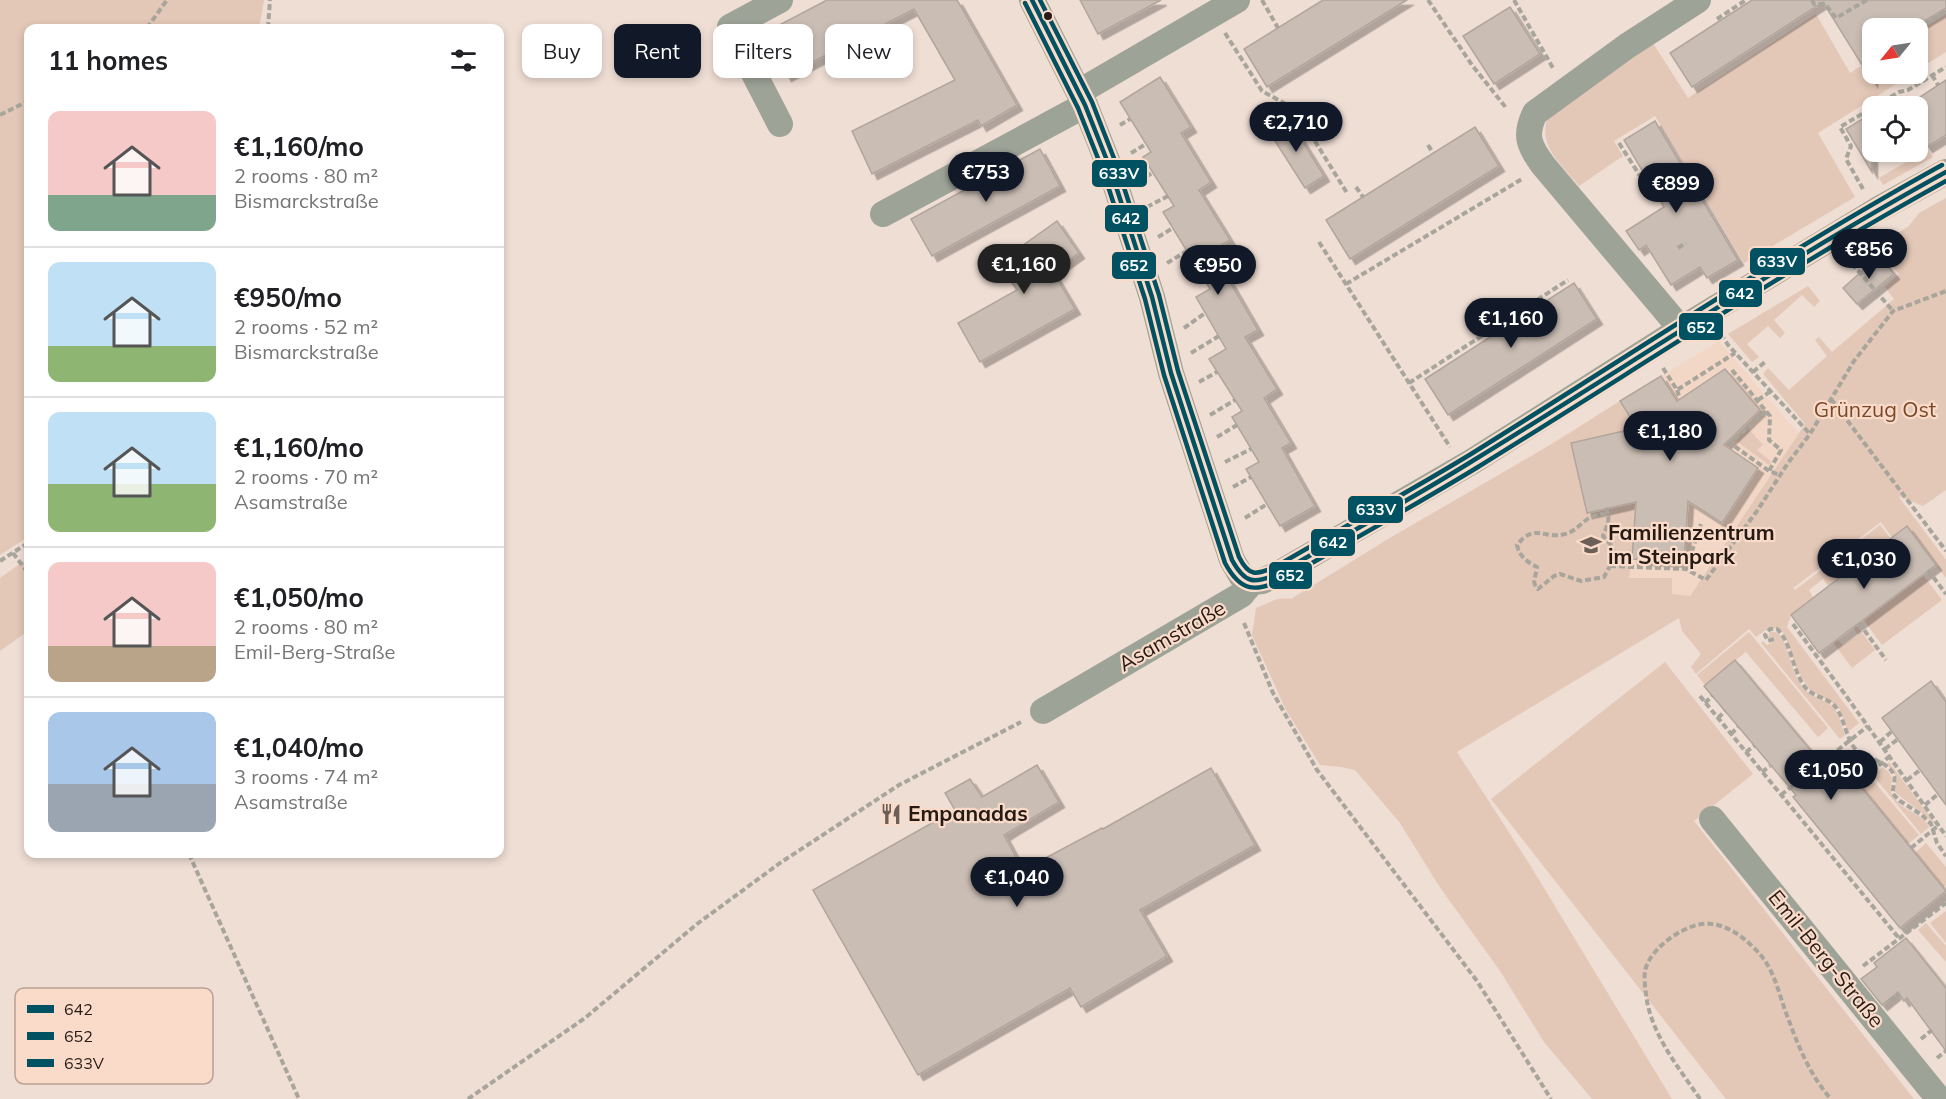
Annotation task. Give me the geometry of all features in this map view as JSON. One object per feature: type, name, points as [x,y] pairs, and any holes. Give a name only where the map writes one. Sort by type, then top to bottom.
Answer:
[{"type":"street","points":[[780,0],[730,27],[780,124]]},
{"type":"street","points":[[1032,0],[1082,99],[1110,168],[1152,297],[1171,373],[1232,560],[1242,577],[1252,582]]},
{"type":"street","points":[[883,214],[1082,99],[1238,0]]},
{"type":"street","points":[[1681,329],[1535,154],[1530,142],[1528,126],[1535,113],[1627,46],[1698,0]]},
{"type":"street","name":"Asamstraße","points":[[1043,711],[1241,595],[1252,582],[1262,581],[1278,574],[1473,461],[1681,329],[1877,210],[1946,172]]},
{"type":"street","name":"Emil-Berg-Straße","points":[[1712,819],[1939,1099]]},
{"type":"path","points":[[150,24],[167,0]]},
{"type":"path","points":[[268,24],[270,0]]},
{"type":"path","points":[[1262,0],[1278,28]]},
{"type":"path","points":[[1428,0],[1472,65],[1507,109]]},
{"type":"path","points":[[1515,0],[1554,69]]},
{"type":"path","points":[[1812,0],[1814,4],[1825,4],[1836,18],[1866,0],[1869,6]]},
{"type":"path","points":[[1928,22],[1946,11]]},
{"type":"path","points":[[1222,28],[1262,91],[1295,109],[1347,193]]},
{"type":"path","points":[[1526,32],[1532,30]]},
{"type":"path","points":[[1472,65],[1479,61]]},
{"type":"path","points":[[1892,96],[1908,90],[1946,67]]},
{"type":"path","points":[[1932,75],[1938,85]]},
{"type":"path","points":[[0,115],[24,103]]},
{"type":"path","points":[[1862,114],[1840,127],[1851,146],[1845,159],[1864,189]]},
{"type":"path","points":[[1619,143],[1642,179]]},
{"type":"path","points":[[1428,145],[1433,153]]},
{"type":"path","points":[[1346,285],[1523,178]]},
{"type":"path","points":[[1356,187],[1363,197]]},
{"type":"path","points":[[1139,212],[1168,196]]},
{"type":"path","points":[[1150,242],[1173,228]]},
{"type":"path","points":[[1319,242],[1452,450]]},
{"type":"path","points":[[1678,248],[1686,243]]},
{"type":"path","points":[[1158,268],[1186,251]]},
{"type":"path","points":[[1846,257],[1893,311]]},
{"type":"path","points":[[1409,383],[1461,352],[1568,280]]},
{"type":"path","points":[[1610,566],[1686,569],[1707,580],[1810,434],[1854,361],[1893,311],[1946,291]]},
{"type":"path","points":[[1529,305],[1532,310]]},
{"type":"path","points":[[1179,331],[1205,313]]},
{"type":"path","points":[[1721,333],[1728,345],[1810,434]]},
{"type":"path","points":[[1187,355],[1219,336]]},
{"type":"path","points":[[1677,390],[1735,352]]},
{"type":"path","points":[[1753,372],[1766,362]]},
{"type":"path","points":[[1663,368],[1680,399]]},
{"type":"path","points":[[1732,370],[1770,416],[1769,440],[1781,450],[1769,471]]},
{"type":"path","points":[[1196,384],[1217,372]]},
{"type":"path","points":[[1758,400],[1770,391]]},
{"type":"path","points":[[1831,399],[1946,551]]},
{"type":"path","points":[[1208,417],[1234,400]]},
{"type":"path","points":[[1766,411],[1730,443],[1769,471],[1780,475]]},
{"type":"path","points":[[1215,438],[1237,425]]},
{"type":"path","points":[[1223,463],[1251,449]]},
{"type":"path","points":[[1232,488],[1251,477]]},
{"type":"path","points":[[1242,519],[1267,504]]},
{"type":"path","points":[[1606,508],[1610,517],[1609,525],[1603,536],[1612,546],[1615,557],[1604,578],[1581,581],[1560,574],[1538,589],[1533,582],[1537,567],[1519,554],[1516,545],[1527,534],[1564,535],[1581,526],[1591,517],[1603,514],[1610,517]]},
{"type":"path","points":[[1686,569],[1701,524]]},
{"type":"path","points":[[0,561],[24,546]]},
{"type":"path","points":[[14,553],[24,567]]},
{"type":"path","points":[[1928,570],[1946,594]]},
{"type":"path","points":[[1245,612],[1244,623],[1273,693],[1317,770],[1477,981],[1551,1099]]},
{"type":"path","points":[[1859,623],[1886,660]]},
{"type":"path","points":[[1793,624],[1946,836]]},
{"type":"path","points":[[1774,639],[1768,641],[1765,639],[1770,629],[1777,629],[1785,639],[1794,667],[1806,688],[1817,697],[1833,704],[1842,719],[1845,733],[1858,751],[1889,769],[1894,776],[1893,794],[1927,819],[1937,843],[1946,856]]},
{"type":"path","points":[[1700,696],[1898,938]]},
{"type":"path","points":[[1705,703],[1712,696]]},
{"type":"path","points":[[468,1099],[585,1018],[697,924],[780,862],[899,785],[1043,711]]},
{"type":"path","points":[[1718,718],[1725,711]]},
{"type":"path","points":[[1781,795],[1868,726]]},
{"type":"path","points":[[1731,734],[1738,727]]},
{"type":"path","points":[[1880,742],[1892,731]]},
{"type":"path","points":[[1885,749],[1898,739]]},
{"type":"path","points":[[1746,752],[1754,746]]},
{"type":"path","points":[[1858,783],[1890,756]]},
{"type":"path","points":[[1762,772],[1770,766]]},
{"type":"path","points":[[1907,780],[1920,770]]},
{"type":"path","points":[[1925,805],[1938,794]]},
{"type":"path","points":[[1807,827],[1813,822]]},
{"type":"path","points":[[1911,848],[1939,825]]},
{"type":"path","points":[[191,858],[299,1099]]},
{"type":"path","points":[[1863,894],[1869,890]]},
{"type":"path","points":[[1843,981],[1946,903]]},
{"type":"path","points":[[1700,1099],[1672,1057],[1653,1022],[1646,995],[1645,970],[1653,954],[1672,937],[1692,927],[1710,923],[1731,929],[1756,950],[1774,973],[1788,1018],[1808,1064],[1831,1099]]},
{"type":"shaded area","name":"Familienzentrum im Steinpark","points":[[1719,341],[1799,434],[1692,592],[1679,618],[1439,512]]},
{"type":"green space","points":[[0,0],[264,0],[260,24],[24,24],[24,540],[0,555]]},
{"type":"green space","points":[[1816,14],[1850,73],[1862,65],[1862,84],[1896,84],[1877,96],[1862,96],[1862,105],[1818,133],[1855,197],[1744,263],[1655,116],[1614,141],[1623,156],[1579,186],[1548,146],[1545,127],[1548,117],[1651,40],[1688,98]]},
{"type":"green space","points":[[1946,14],[1946,52],[1928,63],[1928,25]]},
{"type":"green space","points":[[1928,149],[1933,157],[1928,160]]},
{"type":"green space","points":[[1906,162],[1924,162],[1883,185],[1879,178]]},
{"type":"green space","name":"Grünzug Ost","points":[[1946,198],[1946,490],[1923,506],[1898,496],[1946,560],[1946,578],[1907,527],[1892,537],[1881,522],[1793,588],[1795,590],[1880,525],[1891,539],[1874,551],[1870,546],[1837,569],[1842,576],[1828,586],[1823,579],[1809,590],[1813,597],[1808,602],[1843,645],[1858,635],[1853,627],[1856,625],[1875,650],[1852,668],[1805,605],[1791,615],[1787,627],[1859,723],[1848,732],[1841,711],[1836,705],[1810,690],[1796,668],[1785,635],[1781,630],[1770,627],[1756,637],[1749,629],[1696,674],[1691,667],[1701,654],[1682,631],[1679,618],[1457,752],[1530,865],[1672,1099],[1592,1099],[1544,1042],[1500,971],[1439,886],[1400,823],[1355,770],[1320,765],[1286,710],[1252,635],[1256,608],[1277,600],[1291,599],[1620,401],[1644,441],[1571,443],[1587,512],[1636,502],[1629,578],[1672,578],[1672,594],[1690,596],[1805,424],[1763,374],[1768,368],[1789,390],[1827,356],[1815,340],[1819,337],[1832,352],[1894,299],[1885,287],[1899,274],[1878,251],[1865,262],[1860,256],[1909,226],[1919,213]]},
{"type":"green space","points":[[1808,286],[1820,301],[1814,307],[1802,295],[1774,320],[1785,333],[1780,338],[1768,326],[1747,344],[1759,357],[1752,362],[1728,334]]},
{"type":"green space","points":[[1748,428],[1763,445],[1757,450],[1772,462],[1769,465],[1735,440]]},
{"type":"green space","points":[[24,561],[24,634],[0,651],[0,578]]},
{"type":"green space","points":[[1923,575],[1942,600],[1882,645],[1863,619]]},
{"type":"green space","points":[[1749,632],[1828,728],[1818,737],[1746,652],[1705,685],[1697,675]]},
{"type":"green space","points":[[1770,632],[1777,632],[1781,636],[1801,686],[1831,705],[1836,711],[1845,735],[1840,739],[1761,643],[1763,641],[1767,645],[1775,641],[1773,637],[1769,639]]},
{"type":"green space","points":[[1665,662],[1753,774],[1694,821],[1914,1099],[1726,1099],[1491,799]]},
{"type":"green space","points":[[1889,762],[1934,822],[1933,824],[1894,791],[1897,778],[1887,764]]},
{"type":"green space","points":[[1883,767],[1891,776],[1893,796],[1901,805],[1922,818],[1929,827],[1921,834],[1873,775]]},
{"type":"green space","points":[[1871,778],[1919,835],[1908,844],[1861,786]]},
{"type":"green space","points":[[1926,843],[1946,867],[1946,885],[1943,888],[1915,853]]},
{"type":"green space","points":[[1946,911],[1946,943],[1930,923]]},
{"type":"green space","points":[[1926,923],[1946,946],[1946,962],[1918,930]]},
{"type":"building","points":[[827,0],[957,0],[1017,105],[981,126],[978,120],[872,174],[852,131],[955,80],[914,9],[885,24],[825,24],[825,56],[813,62],[813,24],[781,24]]},
{"type":"building","points":[[1080,0],[1161,0],[1098,34]]},
{"type":"building","points":[[1323,0],[1407,0],[1267,87],[1244,49]]},
{"type":"building","points":[[1752,0],[1946,0],[1946,8],[1928,19],[1862,18],[1862,65],[1823,2],[1692,87],[1670,53]]},
{"type":"building","points":[[1510,7],[1540,54],[1494,84],[1463,36]]},
{"type":"building","points":[[1160,77],[1191,127],[1181,133],[1211,182],[1199,190],[1230,240],[1212,251],[1258,330],[1245,337],[1277,389],[1264,398],[1291,443],[1282,448],[1315,506],[1280,526],[1246,469],[1259,462],[1232,417],[1242,411],[1209,359],[1226,349],[1196,297],[1210,289],[1163,212],[1174,206],[1143,157],[1151,152],[1120,102]]},
{"type":"building","points":[[1946,80],[1946,135],[1928,146],[1928,96],[1922,96]]},
{"type":"building","points":[[1288,118],[1324,176],[1305,188],[1268,130]]},
{"type":"building","points":[[1862,119],[1862,155],[1846,129]]},
{"type":"building","points":[[1655,121],[1738,260],[1707,278],[1700,267],[1671,285],[1646,245],[1639,250],[1626,231],[1664,207],[1624,140]]},
{"type":"building","points":[[1475,127],[1499,166],[1350,259],[1326,220]]},
{"type":"building","points":[[1040,149],[1060,186],[932,256],[911,219]]},
{"type":"building","points":[[1866,162],[1872,162],[1872,172]]},
{"type":"building","points":[[1057,221],[1079,253],[1053,272],[1075,309],[980,362],[958,323],[1017,290],[998,263]]},
{"type":"building","points":[[1879,256],[1894,274],[1857,304],[1843,288]]},
{"type":"building","points":[[1574,283],[1597,319],[1448,415],[1425,379]]},
{"type":"building","points":[[1725,369],[1760,410],[1724,445],[1758,468],[1722,523],[1688,501],[1684,562],[1632,559],[1636,502],[1587,513],[1571,443],[1637,428],[1620,401],[1661,376],[1677,401]]},
{"type":"building","points":[[1907,526],[1936,565],[1819,653],[1791,615]]},
{"type":"building","points":[[1735,660],[1829,769],[1839,760],[1946,891],[1900,928],[1793,797],[1796,795],[1704,686]]},
{"type":"building","points":[[1931,681],[1946,702],[1946,805],[1882,718]]},
{"type":"building","points":[[1037,765],[1059,802],[1004,835],[1023,870],[1103,829],[1211,768],[1255,845],[1140,910],[1167,956],[1081,1007],[1070,988],[918,1075],[813,890],[955,810],[945,793],[970,779],[982,797]]},
{"type":"building","points":[[1906,938],[1946,988],[1946,1051],[1907,998],[1904,1001],[1898,992],[1882,1005],[1861,979],[1877,967],[1874,963]]},
{"type":"transit line","name":"642","points":[[1032,0],[1085,105],[1110,168],[1152,297],[1171,373],[1232,560],[1241,574],[1251,580],[1278,574],[1426,489],[1826,241],[1946,172]]},
{"type":"transit line","name":"633V","points":[[1040,0],[1092,102],[1117,166],[1159,295],[1178,371],[1239,557],[1246,568],[1258,573],[1275,567],[1447,468],[1763,270],[1942,165]]},
{"type":"transit line","name":"652","points":[[1025,3],[1078,108],[1103,171],[1145,299],[1164,375],[1225,563],[1236,579],[1249,587],[1263,587],[1282,580],[1430,496],[1827,249],[1946,181]]},
{"type":"place","name":"Familienzentrum im Steinpark","points":[[1591,545]]},
{"type":"place","name":"Empanadas","points":[[891,814]]}]
